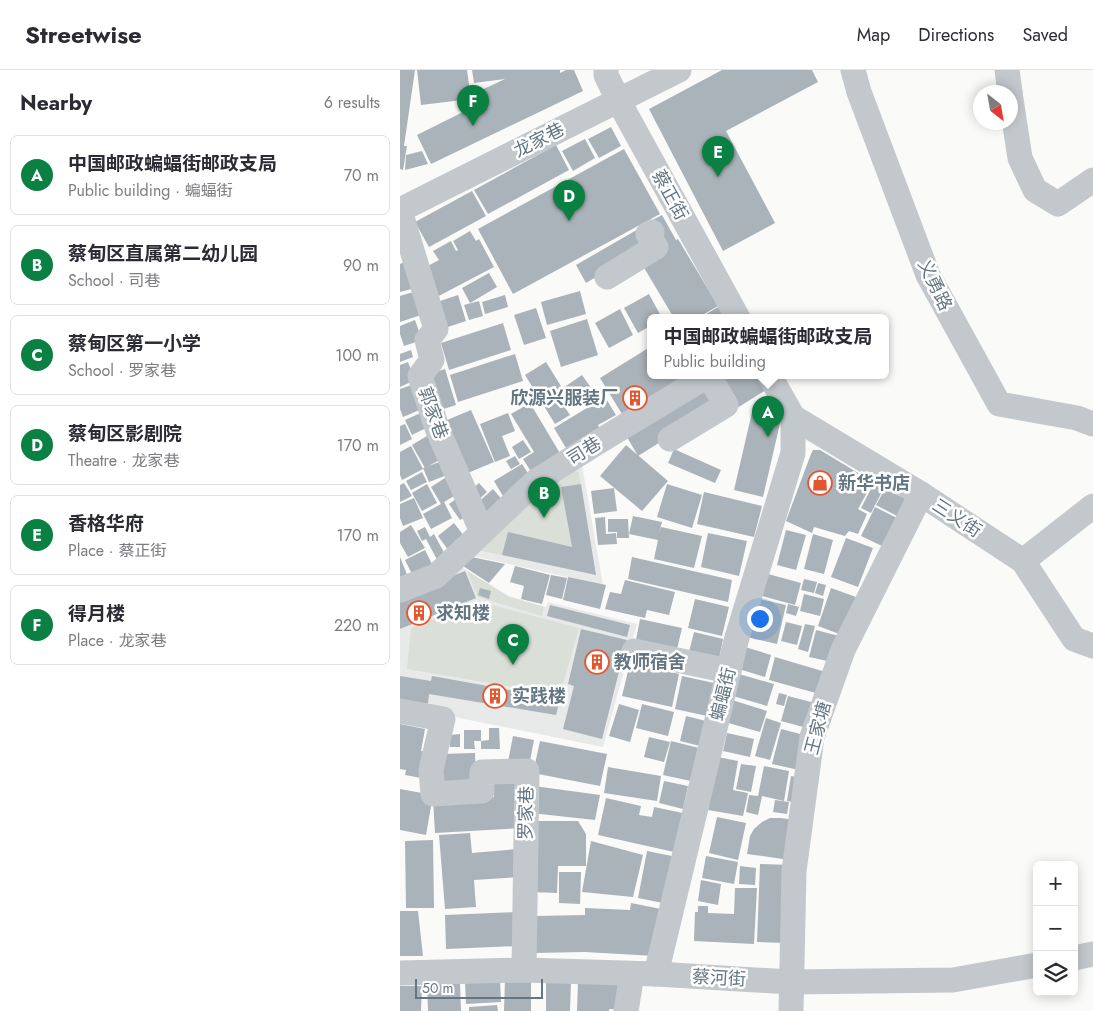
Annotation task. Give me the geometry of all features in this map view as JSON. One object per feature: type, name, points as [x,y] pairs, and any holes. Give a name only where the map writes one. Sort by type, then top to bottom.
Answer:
[{"type":"street","name":"蔡正街","points":[[606,70],[606,75],[618,100],[666,224],[735,314]]},
{"type":"street","name":"龙家巷","points":[[400,210],[679,70]]},
{"type":"street","name":"义勇路","points":[[853,70],[859,92],[928,275],[1000,404],[1077,418],[1093,424]]},
{"type":"street","points":[[1007,70],[1009,85]]},
{"type":"street","points":[[1016,130],[1020,158],[1035,190],[1058,204],[1093,180]]},
{"type":"street","name":"郭家巷","points":[[400,210],[436,328],[427,340],[432,360],[420,376],[437,428],[482,532]]},
{"type":"street","points":[[607,277],[656,247],[648,234],[666,224]]},
{"type":"street","name":"司巷","points":[[400,590],[436,576],[536,481],[703,379]]},
{"type":"street","points":[[670,440],[726,405],[710,379]]},
{"type":"street","points":[[772,379],[793,417]]},
{"type":"street","name":"三义街","points":[[793,417],[921,494],[1022,561],[1074,639],[1093,646]]},
{"type":"street","name":"蝙蝠街","points":[[626,1011],[644,974],[736,641],[794,453],[793,417]]},
{"type":"street","points":[[794,453],[825,436]]},
{"type":"street","name":"王家塘","points":[[790,1011],[794,871],[812,737],[843,650],[921,494]]},
{"type":"street","points":[[1022,561],[1093,506]]},
{"type":"street","points":[[634,650],[729,671]]},
{"type":"street","name":"罗家巷","points":[[400,711],[443,719],[431,770],[433,794],[482,791],[482,772],[527,771],[524,970]]},
{"type":"street","points":[[1078,957],[1093,954]]},
{"type":"street","name":"蔡河街","points":[[400,973],[524,970],[791,982],[953,980],[1033,966]]},
{"type":"shaded area","points":[[582,465],[603,585],[460,553]]},
{"type":"shaded area","points":[[578,471],[581,484],[561,488],[572,547],[502,555],[478,550],[562,474]]},
{"type":"shaded area","points":[[455,563],[509,596],[546,607],[548,602],[637,624],[603,747],[400,706],[400,595]]},
{"type":"shaded area","points":[[467,571],[509,597],[544,607],[542,616],[478,597]]},
{"type":"shaded area","points":[[477,601],[579,628],[560,695],[407,669],[411,628]]},
{"type":"building","points":[[400,70],[415,70],[404,146],[407,146],[403,170],[400,169]]},
{"type":"building","points":[[417,70],[467,70],[471,99],[421,105]]},
{"type":"building","points":[[472,70],[560,70],[560,73],[566,70],[574,70],[583,91],[431,164],[417,135],[467,110],[470,116],[481,110],[473,94],[505,79],[474,83]]},
{"type":"building","points":[[722,70],[812,70],[818,82],[726,131],[775,223],[723,251],[649,109]]},
{"type":"building","points":[[611,127],[621,146],[599,158],[588,139]]},
{"type":"building","points":[[585,139],[595,158],[573,171],[562,151]]},
{"type":"building","points":[[556,145],[569,170],[488,214],[474,190]]},
{"type":"building","points":[[624,149],[660,214],[513,294],[478,229]]},
{"type":"building","points":[[422,151],[428,164],[405,170],[406,155]]},
{"type":"building","points":[[472,191],[486,216],[429,247],[415,222]]},
{"type":"building","points":[[662,215],[718,306],[704,314],[672,314],[640,261],[647,223]]},
{"type":"building","points":[[640,228],[650,245],[586,283],[576,265]]},
{"type":"building","points":[[470,231],[476,241],[479,239],[494,267],[433,299],[424,268],[439,260],[433,251],[451,241],[456,251],[458,250],[453,241]]},
{"type":"building","points":[[411,259],[419,287],[400,292],[400,264]]},
{"type":"building","points":[[489,273],[497,287],[470,303],[462,288]]},
{"type":"building","points":[[420,290],[427,313],[400,322],[400,296]]},
{"type":"building","points":[[580,291],[586,314],[547,325],[541,302]]},
{"type":"building","points":[[649,294],[660,314],[647,314],[647,328],[638,333],[624,308]]},
{"type":"building","points":[[458,295],[466,321],[442,329],[434,303]]},
{"type":"building","points":[[505,295],[508,307],[485,314],[482,302]]},
{"type":"building","points":[[479,301],[483,316],[469,320],[464,305]]},
{"type":"building","points":[[718,307],[722,314],[707,314]]},
{"type":"building","points":[[536,308],[546,338],[524,345],[514,315]]},
{"type":"building","points":[[620,309],[633,335],[609,348],[595,323]]},
{"type":"building","points":[[587,319],[598,355],[561,367],[550,331]]},
{"type":"building","points":[[415,320],[422,340],[404,346],[400,334],[400,326]]},
{"type":"building","points":[[503,323],[511,350],[449,370],[441,343]]},
{"type":"building","name":"欣源兴服装厂","points":[[647,349],[647,379],[691,379],[625,419],[600,378]]},
{"type":"building","points":[[411,350],[413,357],[400,362],[400,354]]},
{"type":"building","points":[[515,354],[523,381],[458,402],[450,375]]},
{"type":"building","points":[[408,362],[415,380],[400,387],[400,365]]},
{"type":"building","points":[[546,362],[569,399],[562,403],[570,415],[555,424],[525,375]]},
{"type":"building","points":[[445,369],[456,405],[437,411],[426,375]]},
{"type":"building","points":[[582,375],[592,389],[574,403],[563,388]]},
{"type":"building","points":[[719,379],[759,379],[766,390],[737,408]]},
{"type":"building","points":[[707,380],[721,404],[638,456],[624,432]]},
{"type":"building","points":[[414,384],[424,408],[403,417],[400,409],[400,389]]},
{"type":"building","points":[[605,397],[616,415],[598,425],[602,433],[569,453],[554,428]]},
{"type":"building","points":[[530,403],[564,460],[535,478],[523,459],[534,452],[511,414]]},
{"type":"building","points":[[753,408],[782,415],[763,497],[734,490]]},
{"type":"building","points":[[471,410],[494,462],[463,475],[440,423]]},
{"type":"building","points":[[425,411],[432,425],[412,435],[405,420]]},
{"type":"building","points":[[508,413],[515,431],[502,436],[510,456],[495,462],[480,424]]},
{"type":"building","points":[[405,424],[412,439],[400,445],[400,426]]},
{"type":"building","points":[[432,433],[445,457],[425,468],[412,445]]},
{"type":"building","points":[[523,440],[531,452],[519,459],[512,447]]},
{"type":"building","points":[[626,445],[668,481],[642,511],[600,476]]},
{"type":"building","points":[[411,446],[423,469],[402,480],[400,475],[400,452]]},
{"type":"building","points":[[674,449],[721,470],[715,483],[668,463]]},
{"type":"building","points":[[813,450],[820,450],[873,482],[858,509],[867,514],[858,534],[849,531],[845,536],[814,527],[812,533],[786,521]]},
{"type":"building","points":[[515,456],[520,464],[511,469],[506,461]]},
{"type":"building","points":[[442,461],[447,475],[429,482],[423,468]]},
{"type":"building","points":[[522,464],[533,481],[504,498],[494,481]]},
{"type":"building","points":[[422,472],[427,482],[411,490],[406,481]]},
{"type":"building","points":[[445,478],[456,495],[444,502],[452,518],[431,529],[423,514],[441,504],[431,487]]},
{"type":"building","points":[[404,483],[412,496],[400,502],[400,485]]},
{"type":"building","points":[[479,483],[487,492],[477,501],[469,492]]},
{"type":"building","points":[[874,483],[884,488],[871,513],[861,508]]},
{"type":"building","points":[[427,484],[437,503],[422,511],[412,493]]},
{"type":"building","points":[[581,484],[596,575],[502,555],[508,532],[572,547],[561,487]]},
{"type":"building","points":[[667,484],[702,495],[692,528],[657,517]]},
{"type":"building","points":[[614,488],[617,511],[594,514],[591,491]]},
{"type":"building","points":[[493,489],[505,503],[486,520],[474,506]]},
{"type":"building","points":[[885,489],[906,499],[897,516],[876,505]]},
{"type":"building","points":[[704,492],[762,506],[754,537],[697,524]]},
{"type":"building","points":[[460,496],[471,513],[460,520],[449,504]]},
{"type":"building","points":[[414,498],[423,518],[403,526],[400,518],[400,504]]},
{"type":"building","points":[[875,507],[897,518],[882,546],[861,536]]},
{"type":"building","points":[[633,516],[662,522],[659,533],[661,527],[702,536],[694,568],[654,559],[658,540],[629,534]]},
{"type":"building","points":[[605,517],[606,534],[616,533],[617,544],[598,545],[595,518]]},
{"type":"building","points":[[608,519],[628,519],[629,538],[617,538],[617,532],[608,532]]},
{"type":"building","points":[[454,523],[468,541],[451,554],[438,536]]},
{"type":"building","points":[[411,525],[425,548],[408,557],[400,543],[400,532]]},
{"type":"building","points":[[425,527],[430,537],[434,534],[448,560],[440,565],[426,539],[422,541],[417,531]]},
{"type":"building","points":[[786,530],[806,535],[796,570],[777,565]]},
{"type":"building","points":[[708,533],[747,541],[739,576],[701,567]]},
{"type":"building","points":[[813,534],[833,540],[824,574],[804,569]]},
{"type":"building","points":[[846,538],[873,548],[858,587],[831,577]]},
{"type":"building","points":[[425,550],[433,566],[413,576],[405,560]]},
{"type":"building","points":[[400,557],[410,582],[400,586]]},
{"type":"building","points":[[472,557],[505,564],[489,583],[463,566]]},
{"type":"building","points":[[632,557],[732,580],[728,602],[628,579]]},
{"type":"building","points":[[515,566],[550,575],[542,604],[521,599],[524,586],[510,582]]},
{"type":"building","name":"求知楼","points":[[465,571],[476,598],[400,629],[400,598]]},
{"type":"building","points":[[768,574],[801,583],[795,605],[762,596]]},
{"type":"building","points":[[551,575],[567,578],[562,599],[546,595]]},
{"type":"building","points":[[568,577],[606,585],[600,609],[563,600]]},
{"type":"building","points":[[804,579],[817,582],[814,593],[801,590]]},
{"type":"building","points":[[625,580],[675,592],[669,615],[647,610],[645,618],[605,609],[610,592],[621,594]]},
{"type":"building","points":[[818,583],[826,585],[823,596],[815,593]]},
{"type":"building","points":[[480,588],[491,591],[489,599],[478,595]]},
{"type":"building","points":[[831,588],[856,597],[842,635],[818,626]]},
{"type":"building","points":[[804,594],[824,599],[820,616],[800,611]]},
{"type":"building","points":[[756,598],[786,605],[777,644],[747,637]]},
{"type":"building","points":[[695,599],[729,607],[722,636],[688,628]]},
{"type":"building","points":[[788,604],[799,607],[796,616],[786,613]]},
{"type":"building","points":[[550,605],[630,625],[627,637],[547,616]]},
{"type":"building","points":[[640,619],[682,628],[677,649],[636,640]]},
{"type":"building","points":[[786,622],[802,626],[797,645],[781,641]]},
{"type":"building","points":[[805,624],[815,626],[808,652],[798,649]]},
{"type":"building","points":[[581,629],[627,640],[602,739],[563,729],[574,686],[568,684]]},
{"type":"building","points":[[816,630],[839,636],[832,662],[809,657]]},
{"type":"building","points":[[694,632],[723,639],[719,659],[689,652]]},
{"type":"building","points":[[745,647],[771,655],[765,677],[739,669]]},
{"type":"building","points":[[775,657],[829,673],[823,695],[769,680]]},
{"type":"building","points":[[630,663],[679,674],[672,707],[622,696]]},
{"type":"building","points":[[739,674],[774,684],[767,706],[733,696]]},
{"type":"building","name":"实践楼","points":[[400,676],[431,681],[432,676],[560,699],[556,715],[429,694],[428,704],[400,700]]},
{"type":"building","points":[[682,676],[714,683],[707,716],[675,709]]},
{"type":"building","points":[[779,693],[787,695],[784,706],[776,704]]},
{"type":"building","points":[[788,696],[815,703],[807,728],[781,721]]},
{"type":"building","points":[[732,700],[767,711],[760,732],[725,722]]},
{"type":"building","points":[[619,704],[639,710],[630,742],[609,736]]},
{"type":"building","points":[[642,704],[674,712],[668,736],[636,728]]},
{"type":"building","points":[[686,716],[706,721],[700,746],[680,741]]},
{"type":"building","points":[[766,718],[781,723],[770,760],[755,756]]},
{"type":"building","points":[[400,724],[425,729],[421,751],[427,752],[421,778],[405,775],[406,770],[400,769]]},
{"type":"building","points":[[489,728],[499,728],[500,749],[481,749],[481,741],[489,740]]},
{"type":"building","points":[[781,729],[808,736],[799,770],[772,764]]},
{"type":"building","points":[[464,730],[481,730],[481,741],[474,741],[475,749],[464,749]]},
{"type":"building","points":[[727,733],[754,739],[750,757],[723,751]]},
{"type":"building","points":[[460,734],[460,747],[450,747],[450,735]]},
{"type":"building","points":[[513,736],[534,740],[529,766],[508,762]]},
{"type":"building","points":[[649,737],[670,742],[664,762],[644,757]]},
{"type":"building","points":[[540,741],[607,754],[600,786],[533,773]]},
{"type":"building","points":[[671,741],[699,748],[691,781],[663,775]]},
{"type":"building","points":[[475,753],[476,783],[440,784],[439,754]]},
{"type":"building","points":[[718,757],[738,761],[733,790],[748,793],[743,816],[708,810]]},
{"type":"building","points":[[741,764],[756,766],[751,792],[736,789]]},
{"type":"building","points":[[764,766],[789,771],[784,801],[762,796],[758,815],[746,812],[749,795],[758,796]]},
{"type":"building","points":[[608,767],[661,776],[657,801],[604,793]]},
{"type":"building","points":[[493,775],[524,775],[523,828],[435,833],[433,800],[494,797]]},
{"type":"building","points":[[791,776],[803,778],[798,803],[787,801]]},
{"type":"building","points":[[664,781],[688,786],[683,809],[659,803]]},
{"type":"building","points":[[534,786],[600,795],[595,820],[531,813]]},
{"type":"building","points":[[400,789],[433,795],[426,835],[400,830]]},
{"type":"building","points":[[606,798],[641,806],[639,815],[652,817],[654,807],[683,813],[674,852],[598,835]]},
{"type":"building","points":[[775,800],[789,802],[787,814],[773,812]]},
{"type":"building","points":[[717,817],[746,823],[738,860],[709,853]]},
{"type":"building","points":[[770,818],[795,820],[790,860],[747,854],[750,836],[754,829]]},
{"type":"building","points":[[533,821],[578,821],[586,834],[586,866],[558,866],[557,893],[531,892]]},
{"type":"building","points":[[470,833],[472,853],[518,849],[520,877],[474,880],[476,907],[445,909],[439,835]]},
{"type":"building","points":[[433,840],[434,908],[406,908],[405,841]]},
{"type":"building","points":[[591,841],[643,855],[633,897],[582,892]]},
{"type":"building","points":[[647,851],[672,856],[663,903],[638,898]]},
{"type":"building","points":[[706,856],[738,862],[734,884],[702,878]]},
{"type":"building","points":[[760,864],[790,865],[786,943],[757,942]]},
{"type":"building","points":[[740,866],[756,868],[755,885],[739,884]]},
{"type":"building","points":[[559,872],[581,872],[580,904],[559,903]]},
{"type":"building","points":[[701,880],[721,884],[718,905],[698,901]]},
{"type":"building","points":[[735,888],[757,888],[754,944],[694,941],[695,912],[698,912],[698,906],[708,906],[708,913],[734,914]]},
{"type":"building","points":[[631,903],[666,910],[655,956],[585,952],[534,953],[534,916],[585,915],[585,908],[630,910]]},
{"type":"building","points":[[400,911],[418,911],[423,956],[400,956]]},
{"type":"building","points":[[517,912],[518,946],[446,949],[445,915]]},
{"type":"building","points":[[505,979],[531,980],[531,1011],[504,1011]]},
{"type":"building","points":[[500,980],[501,1002],[466,1004],[465,982]]},
{"type":"building","points":[[546,981],[571,982],[570,1011],[546,1011]]},
{"type":"building","points":[[578,982],[623,983],[622,1010],[577,1011]]},
{"type":"building","points":[[460,983],[461,1011],[428,1011],[427,984]]},
{"type":"building","points":[[400,986],[422,986],[421,1011],[400,1011]]},
{"type":"building","points":[[497,1005],[498,1011],[469,1011],[469,1007]]},
{"type":"place","name":"得月楼","points":[[473,126]]},
{"type":"place","name":"香格华府","points":[[718,177]]},
{"type":"place","name":"蔡甸区影剧院","points":[[569,221]]},
{"type":"place","name":"欣源兴服装厂","points":[[635,398]]},
{"type":"place","name":"中国邮政蝙蝠街邮政支局","points":[[768,437]]},
{"type":"place","name":"新华书店","points":[[820,483]]},
{"type":"place","name":"蔡甸区直属第二幼儿园","points":[[544,518]]},
{"type":"place","name":"求知楼","points":[[419,613]]},
{"type":"place","name":"教师宿舍","points":[[597,662]]},
{"type":"place","name":"蔡甸区第一小学","points":[[513,665]]},
{"type":"place","name":"实践楼","points":[[495,696]]}]
